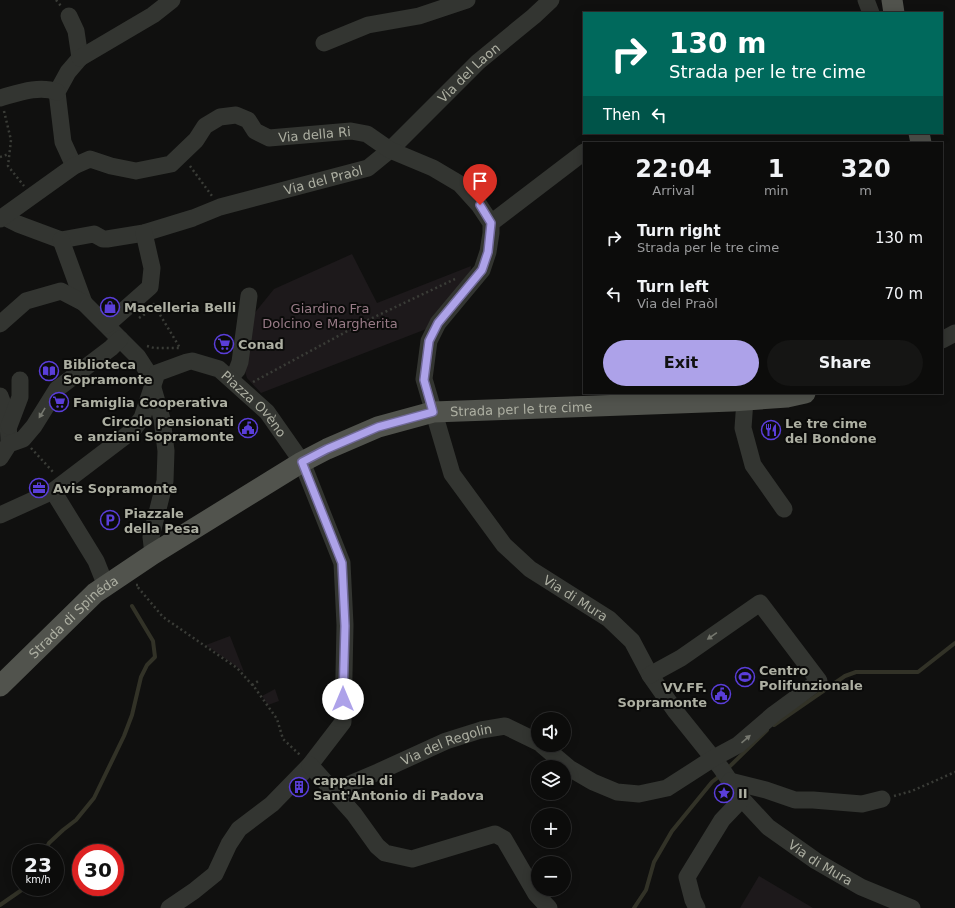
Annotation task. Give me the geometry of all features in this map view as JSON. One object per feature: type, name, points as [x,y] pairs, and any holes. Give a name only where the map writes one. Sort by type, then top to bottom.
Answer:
[{"type":"main road","points":[[892,0],[894,12]]},
{"type":"main road","name":"Strada per le tre cime","points":[[153,554],[302,462],[327,449],[378,427],[433,412],[746,400],[787,397],[800,394]]},
{"type":"main road","name":"Strada di Spinéda","points":[[0,686],[95,593],[153,554]]},
{"type":"street","points":[[74,166],[63,142],[57,92],[68,72],[80,58],[153,15],[172,0]]},
{"type":"street","points":[[324,43],[368,25],[419,16],[467,0]]},
{"type":"street","name":"Via del Laon","points":[[390,150],[478,62],[551,0]]},
{"type":"street","points":[[866,0],[871,12]]},
{"type":"street","points":[[69,16],[76,32],[80,58]]},
{"type":"street","points":[[0,98],[41,89],[51,89],[57,92]]},
{"type":"street","name":"Via della Ri","points":[[2,218],[74,166],[90,160],[136,172],[171,164],[196,140],[205,126],[220,117],[236,115],[248,120],[255,131],[269,138],[351,131],[367,134],[390,150]]},
{"type":"street","points":[[390,150],[433,168],[460,184],[480,205],[491,223],[488,252],[482,270],[438,323],[429,341],[424,380],[433,412]]},
{"type":"street","name":"Via del Praòl","points":[[61,240],[94,234],[103,239],[108,239],[144,233],[193,218],[220,207],[368,168],[390,150]]},
{"type":"street","points":[[491,223],[583,153]]},
{"type":"street","points":[[2,218],[61,240],[84,303]]},
{"type":"street","points":[[107,325],[150,287],[152,268],[144,233]]},
{"type":"street","points":[[0,324],[26,301],[61,291],[84,303],[138,357],[149,374],[153,386],[162,419],[166,451],[165,481],[151,537],[153,554]]},
{"type":"street","points":[[237,382],[236,370],[240,362],[249,296]]},
{"type":"street","points":[[943,339],[955,333]]},
{"type":"street","points":[[11,447],[34,426],[57,389],[120,339]]},
{"type":"street","name":"Piazza Ovèno","points":[[153,386],[157,373],[182,353],[192,362],[219,369],[237,382],[267,412],[302,462],[342,563],[345,626],[343,722],[310,765],[272,804],[239,829],[229,844],[215,874],[169,908]]},
{"type":"street","points":[[9,426],[20,397],[20,380]]},
{"type":"street","points":[[0,515],[58,487],[132,431],[142,418],[153,386]]},
{"type":"street","points":[[0,396],[9,426],[11,447]]},
{"type":"street","points":[[746,400],[743,428],[753,465],[784,509]]},
{"type":"street","name":"Via di Mura","points":[[433,412],[452,474],[504,545],[530,569],[609,619],[632,641],[650,675],[676,712],[721,769],[742,799],[768,827],[816,861],[860,887],[912,908]]},
{"type":"street","points":[[58,487],[75,526],[96,561],[106,586]]},
{"type":"street","points":[[550,752],[569,768],[594,782],[617,792],[638,794],[666,788],[721,769],[738,745],[774,714],[819,681],[760,603],[681,658],[650,675]]},
{"type":"street","name":"Via del Regolin","points":[[333,791],[446,741],[481,730],[505,726],[531,739]]},
{"type":"street","points":[[310,765],[354,814],[377,846],[385,853],[412,859],[495,834],[504,839],[536,894],[549,908]]},
{"type":"street","points":[[721,769],[766,790],[795,800],[862,804],[882,799]]},
{"type":"street","points":[[697,908],[693,900],[687,877],[722,820],[742,799]]},
{"type":"path","points":[[0,98],[11,140],[8,166],[32,197]]},
{"type":"path","points":[[0,157],[9,154]]},
{"type":"path","points":[[190,165],[220,207]]},
{"type":"path","points":[[237,382],[456,278]]},
{"type":"path","points":[[150,287],[154,308],[156,308],[182,353]]},
{"type":"path","points":[[151,310],[157,312]]},
{"type":"path","points":[[144,345],[182,353]]},
{"type":"path","points":[[11,447],[58,487]]},
{"type":"path","points":[[136,585],[163,617],[237,668],[252,685],[277,720],[283,739],[310,765]]},
{"type":"path","points":[[252,685],[260,680]]},
{"type":"path","points":[[882,799],[912,791],[955,772]]},
{"type":"green space","name":"Giardino Fra Dolcino e Margherita","points":[[352,254],[377,303],[471,266],[470,277],[429,328],[261,393],[247,378],[244,368],[249,320],[274,289]]},
{"type":"green space","points":[[230,636],[244,672],[206,645]]},
{"type":"green space","points":[[275,689],[279,701],[268,705],[262,696]]},
{"type":"green space","points":[[759,876],[813,908],[740,908]]},
{"type":"waterway","points":[[48,844],[76,820],[94,798],[124,736],[132,715],[141,677],[147,665],[155,657],[153,641],[132,606]]},
{"type":"waterway","points":[[774,725],[845,676],[856,672],[918,672],[955,643]]},
{"type":"waterway","points":[[726,770],[767,730]]},
{"type":"waterway","points":[[634,908],[646,890],[654,862],[672,831],[712,782],[721,775]]},
{"type":"waterway","points":[[0,905],[13,896]]},
{"type":"place","name":"Macelleria Belli","points":[[110,307]]},
{"type":"place","name":"Conad","points":[[224,344]]},
{"type":"place","name":"Biblioteca Sopramonte","points":[[49,371]]},
{"type":"place","name":"Famiglia Cooperativa","points":[[59,402]]},
{"type":"place","name":"Circolo pensionati e anziani Sopramonte","points":[[248,428]]},
{"type":"place","name":"Le tre cime del Bondone","points":[[771,430]]},
{"type":"place","name":"Avis Sopramonte","points":[[39,488]]},
{"type":"place","name":"Piazzale della Pesa","points":[[110,520]]},
{"type":"place","name":"Centro Polifunzionale","points":[[745,677]]},
{"type":"place","name":"VV.FF. Sopramonte","points":[[721,694]]},
{"type":"place","name":"cappella di Sant'Antonio di Padova","points":[[299,787]]},
{"type":"place","name":"II","points":[[724,793]]},
{"type":"route","points":[[343,699],[345,626],[342,563],[302,462],[327,449],[378,427],[433,412],[424,380],[429,341],[438,323],[482,270],[488,252],[491,223],[480,205]]}]
